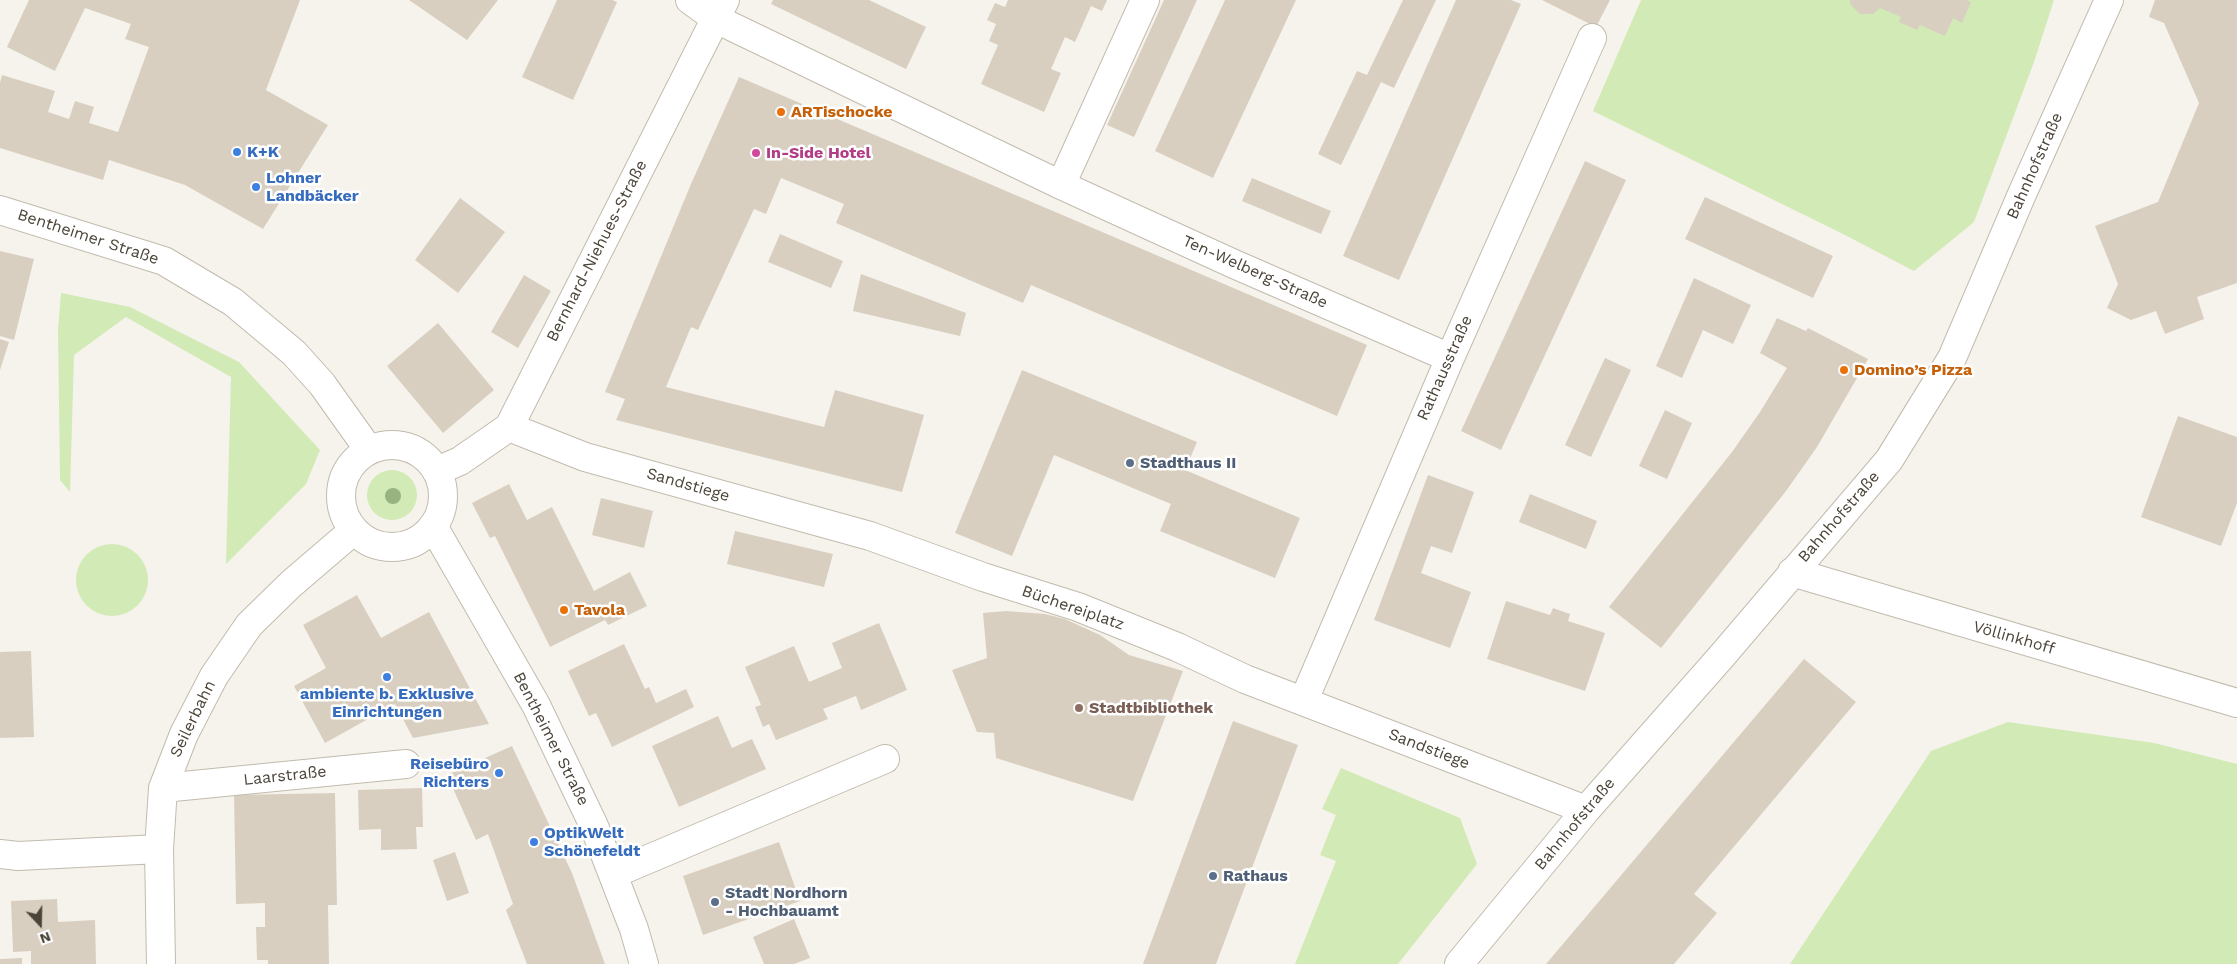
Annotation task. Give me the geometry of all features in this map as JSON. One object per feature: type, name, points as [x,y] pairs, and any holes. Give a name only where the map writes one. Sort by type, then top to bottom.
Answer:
[{"type":"street","name":"Ten-Welberg-Straße","points":[[690,0],[720,10],[1061,185],[1234,264],[1450,358]]},
{"type":"street","points":[[1061,185],[1145,0]]},
{"type":"street","name":"Bahnhofstraße","points":[[1460,964],[1586,810],[1721,657],[1889,460],[1952,358],[2022,194],[2109,0]]},
{"type":"street","name":"Bernhard-Niehues-Straße","points":[[437,471],[460,461],[509,427],[720,10]]},
{"type":"street","name":"Rathausstraße","points":[[1304,700],[1450,358],[1592,38]]},
{"type":"street","name":"Bentheimer Straße","points":[[0,210],[164,261],[233,302],[294,353],[322,384],[369,450]]},
{"type":"street","name":"Sandstiege","points":[[509,427],[585,456],[870,536]]},
{"type":"street","points":[[391,445],[412,449],[426,458],[437,471],[443,494],[441,511],[433,526],[424,536],[401,546],[375,544],[354,530],[344,514],[341,496],[345,477],[354,462],[369,450],[391,445]]},
{"type":"street","name":"Bentheimer Straße","points":[[433,526],[536,705],[594,826],[634,929],[644,964]]},
{"type":"street","name":"Seilerbahn","points":[[161,964],[159,849],[163,788],[184,734],[214,676],[249,625],[291,584],[354,530]]},
{"type":"street","name":"Büchereiplatz","points":[[870,536],[983,578],[1078,607],[1177,647],[1272,689]]},
{"type":"street","name":"Völlinkhoff","points":[[1792,572],[2237,703]]},
{"type":"street","name":"Sandstiege","points":[[1272,689],[1586,810]]},
{"type":"street","points":[[612,874],[885,759]]},
{"type":"street","name":"Laarstraße","points":[[163,788],[406,764]]},
{"type":"street","points":[[0,854],[18,856],[159,849]]},
{"type":"green space","points":[[1641,0],[2054,0],[2034,62],[1974,222],[1914,271],[1593,111]]},
{"type":"green space","points":[[61,293],[130,307],[239,362],[320,450],[306,484],[226,564],[231,377],[126,317],[74,355],[70,492],[60,480],[58,329]]},
{"type":"green space","points":[[387,470],[397,470],[410,477],[417,490],[417,500],[410,513],[397,520],[387,520],[378,516],[371,509],[367,500],[367,490],[371,481],[378,474]]},
{"type":"green space","points":[[112,544],[132,550],[142,560],[148,580],[142,600],[132,610],[112,616],[92,610],[82,600],[76,580],[82,560],[92,550]]},
{"type":"green space","points":[[2008,722],[2154,743],[2237,764],[2237,964],[1790,964],[1931,751]]},
{"type":"green space","points":[[1341,768],[1460,818],[1477,864],[1398,964],[1295,964],[1336,861],[1320,855],[1336,815],[1322,809]]},
{"type":"building","points":[[29,0],[300,0],[266,90],[328,125],[263,229],[185,185],[109,160],[103,180],[0,148],[0,83],[2,75],[55,91],[48,112],[69,119],[75,101],[94,107],[89,123],[118,132],[149,47],[125,39],[131,24],[85,8],[55,71],[7,47]]},
{"type":"building","points":[[409,0],[498,0],[467,40]]},
{"type":"building","points":[[557,0],[612,0],[617,2],[573,100],[522,77]]},
{"type":"building","points":[[773,0],[869,0],[926,27],[906,69],[771,4]]},
{"type":"building","points":[[1008,0],[1107,0],[1102,11],[1091,6],[1075,42],[1065,37],[1051,69],[1061,73],[1044,112],[981,84],[998,45],[989,41],[996,24],[987,20],[995,3],[1005,7]]},
{"type":"building","points":[[1164,0],[1197,0],[1134,137],[1107,125]]},
{"type":"building","points":[[1225,0],[1296,0],[1213,178],[1155,151]]},
{"type":"building","points":[[1403,0],[1436,0],[1394,88],[1381,82],[1341,165],[1318,154],[1357,71],[1367,75]]},
{"type":"building","points":[[1456,0],[1511,0],[1521,4],[1399,280],[1343,256]]},
{"type":"building","points":[[1542,0],[1610,0],[1596,27]]},
{"type":"building","points":[[1850,0],[1966,0],[1971,2],[1962,23],[1953,18],[1945,36],[1920,25],[1917,30],[1899,22],[1901,17],[1880,8],[1873,14],[1860,14],[1850,4]]},
{"type":"building","points":[[2155,0],[2237,0],[2237,283],[2197,297],[2204,319],[2165,334],[2156,311],[2131,320],[2107,308],[2118,284],[2095,226],[2158,202],[2199,103],[2164,23],[2149,17]]},
{"type":"building","points":[[739,77],[1367,345],[1337,416],[1031,285],[1023,303],[836,223],[844,204],[781,178],[766,214],[754,209],[698,330],[691,327],[666,387],[824,427],[835,390],[924,415],[902,492],[616,420],[625,399],[605,392],[691,184]]},
{"type":"building","points":[[1585,161],[1626,180],[1501,450],[1461,431]]},
{"type":"building","points":[[1252,178],[1331,211],[1321,234],[1242,201]]},
{"type":"building","points":[[1705,197],[1833,256],[1813,298],[1685,239]]},
{"type":"building","points":[[460,198],[505,232],[458,293],[415,260]]},
{"type":"building","points":[[780,234],[843,261],[831,288],[768,262]]},
{"type":"building","points":[[0,251],[34,259],[14,340],[0,336]]},
{"type":"building","points":[[861,274],[966,313],[960,336],[853,311]]},
{"type":"building","points":[[524,275],[551,291],[518,348],[491,332]]},
{"type":"building","points":[[1694,278],[1751,305],[1733,344],[1703,330],[1682,378],[1656,366]]},
{"type":"building","points":[[1777,318],[1806,331],[1808,328],[1868,359],[1817,447],[1786,491],[1661,648],[1609,607],[1732,452],[1760,412],[1787,368],[1760,353]]},
{"type":"building","points":[[438,323],[494,390],[443,433],[387,366]]},
{"type":"building","points":[[0,339],[9,342],[0,370]]},
{"type":"building","points":[[1605,358],[1631,370],[1591,457],[1565,445]]},
{"type":"building","name":"Stadthaus II","points":[[1022,370],[1197,442],[1185,470],[1300,518],[1275,578],[1160,531],[1171,504],[1054,455],[1012,556],[955,533]]},
{"type":"building","points":[[1665,410],[1692,423],[1667,479],[1639,466]]},
{"type":"building","points":[[2178,416],[2237,437],[2237,503],[2221,546],[2141,517]]},
{"type":"building","points":[[1428,475],[1474,492],[1452,553],[1431,546],[1421,573],[1471,592],[1450,648],[1374,620]]},
{"type":"building","points":[[509,484],[527,520],[552,507],[594,591],[630,572],[647,606],[608,625],[605,620],[550,647],[495,536],[490,538],[472,503]]},
{"type":"building","points":[[1530,494],[1597,521],[1586,549],[1519,522]]},
{"type":"building","points":[[601,498],[653,511],[644,548],[592,535]]},
{"type":"building","points":[[735,531],[833,554],[824,587],[727,564]]},
{"type":"building","name":"ambiente b. Exklusive Einrichtungen","points":[[357,595],[381,638],[429,612],[489,724],[413,738],[395,704],[325,743],[294,686],[326,668],[303,625]]},
{"type":"building","points":[[1506,601],[1550,615],[1553,608],[1570,614],[1568,621],[1605,633],[1585,691],[1487,659]]},
{"type":"building","points":[[1006,611],[1045,614],[1065,619],[1100,635],[1129,655],[1183,671],[1133,801],[996,758],[994,733],[977,732],[952,670],[987,658],[983,613]]},
{"type":"building","points":[[879,623],[907,690],[861,710],[856,696],[823,709],[828,719],[776,740],[769,724],[763,727],[755,707],[761,705],[745,667],[794,646],[809,682],[842,668],[832,643]]},
{"type":"building","points":[[624,644],[645,689],[649,687],[656,703],[686,689],[694,707],[612,747],[596,713],[589,716],[568,671]]},
{"type":"building","points":[[31,651],[34,737],[0,738],[0,652]]},
{"type":"building","points":[[1804,659],[1856,702],[1694,894],[1717,913],[1674,964],[1546,964]]},
{"type":"building","points":[[718,716],[732,748],[752,739],[766,769],[679,807],[652,746]]},
{"type":"building","name":"Rathaus","points":[[1233,721],[1298,745],[1216,964],[1143,964]]},
{"type":"building","points":[[512,746],[572,873],[605,964],[527,964],[506,910],[513,904],[488,834],[476,840],[447,775]]},
{"type":"building","points":[[422,788],[423,827],[416,827],[417,849],[381,850],[381,829],[359,830],[358,790]]},
{"type":"building","points":[[335,793],[337,905],[328,905],[329,964],[268,964],[268,960],[257,960],[256,927],[265,927],[265,903],[236,904],[234,795]]},
{"type":"building","points":[[779,842],[800,901],[703,935],[683,876]]},
{"type":"building","points":[[455,852],[469,893],[447,901],[433,860]]},
{"type":"building","points":[[57,899],[58,922],[95,920],[96,964],[31,964],[31,951],[13,952],[11,901]]},
{"type":"building","points":[[794,919],[810,958],[794,964],[764,964],[753,937]]},
{"type":"building","points":[[22,958],[22,964],[0,964],[0,959]]},
{"type":"place","name":"ARTischocke","points":[[781,112]]},
{"type":"place","name":"K+K","points":[[237,152]]},
{"type":"place","name":"In-Side Hotel","points":[[756,153]]},
{"type":"place","name":"Lohner Landbäcker","points":[[256,187]]},
{"type":"place","name":"Domino’s Pizza","points":[[1844,370]]},
{"type":"place","name":"Stadthaus II","points":[[1130,463]]},
{"type":"place","name":"Tavola","points":[[564,610]]},
{"type":"place","name":"ambiente b. Exklusive Einrichtungen","points":[[387,677]]},
{"type":"place","name":"Stadtbibliothek","points":[[1079,708]]},
{"type":"place","name":"Reisebüro Richters","points":[[499,773]]},
{"type":"place","name":"OptikWelt Schönefeldt","points":[[534,842]]},
{"type":"place","name":"Rathaus","points":[[1213,876]]},
{"type":"place","name":"Stadt Nordhorn - Hochbauamt","points":[[715,902]]}]
